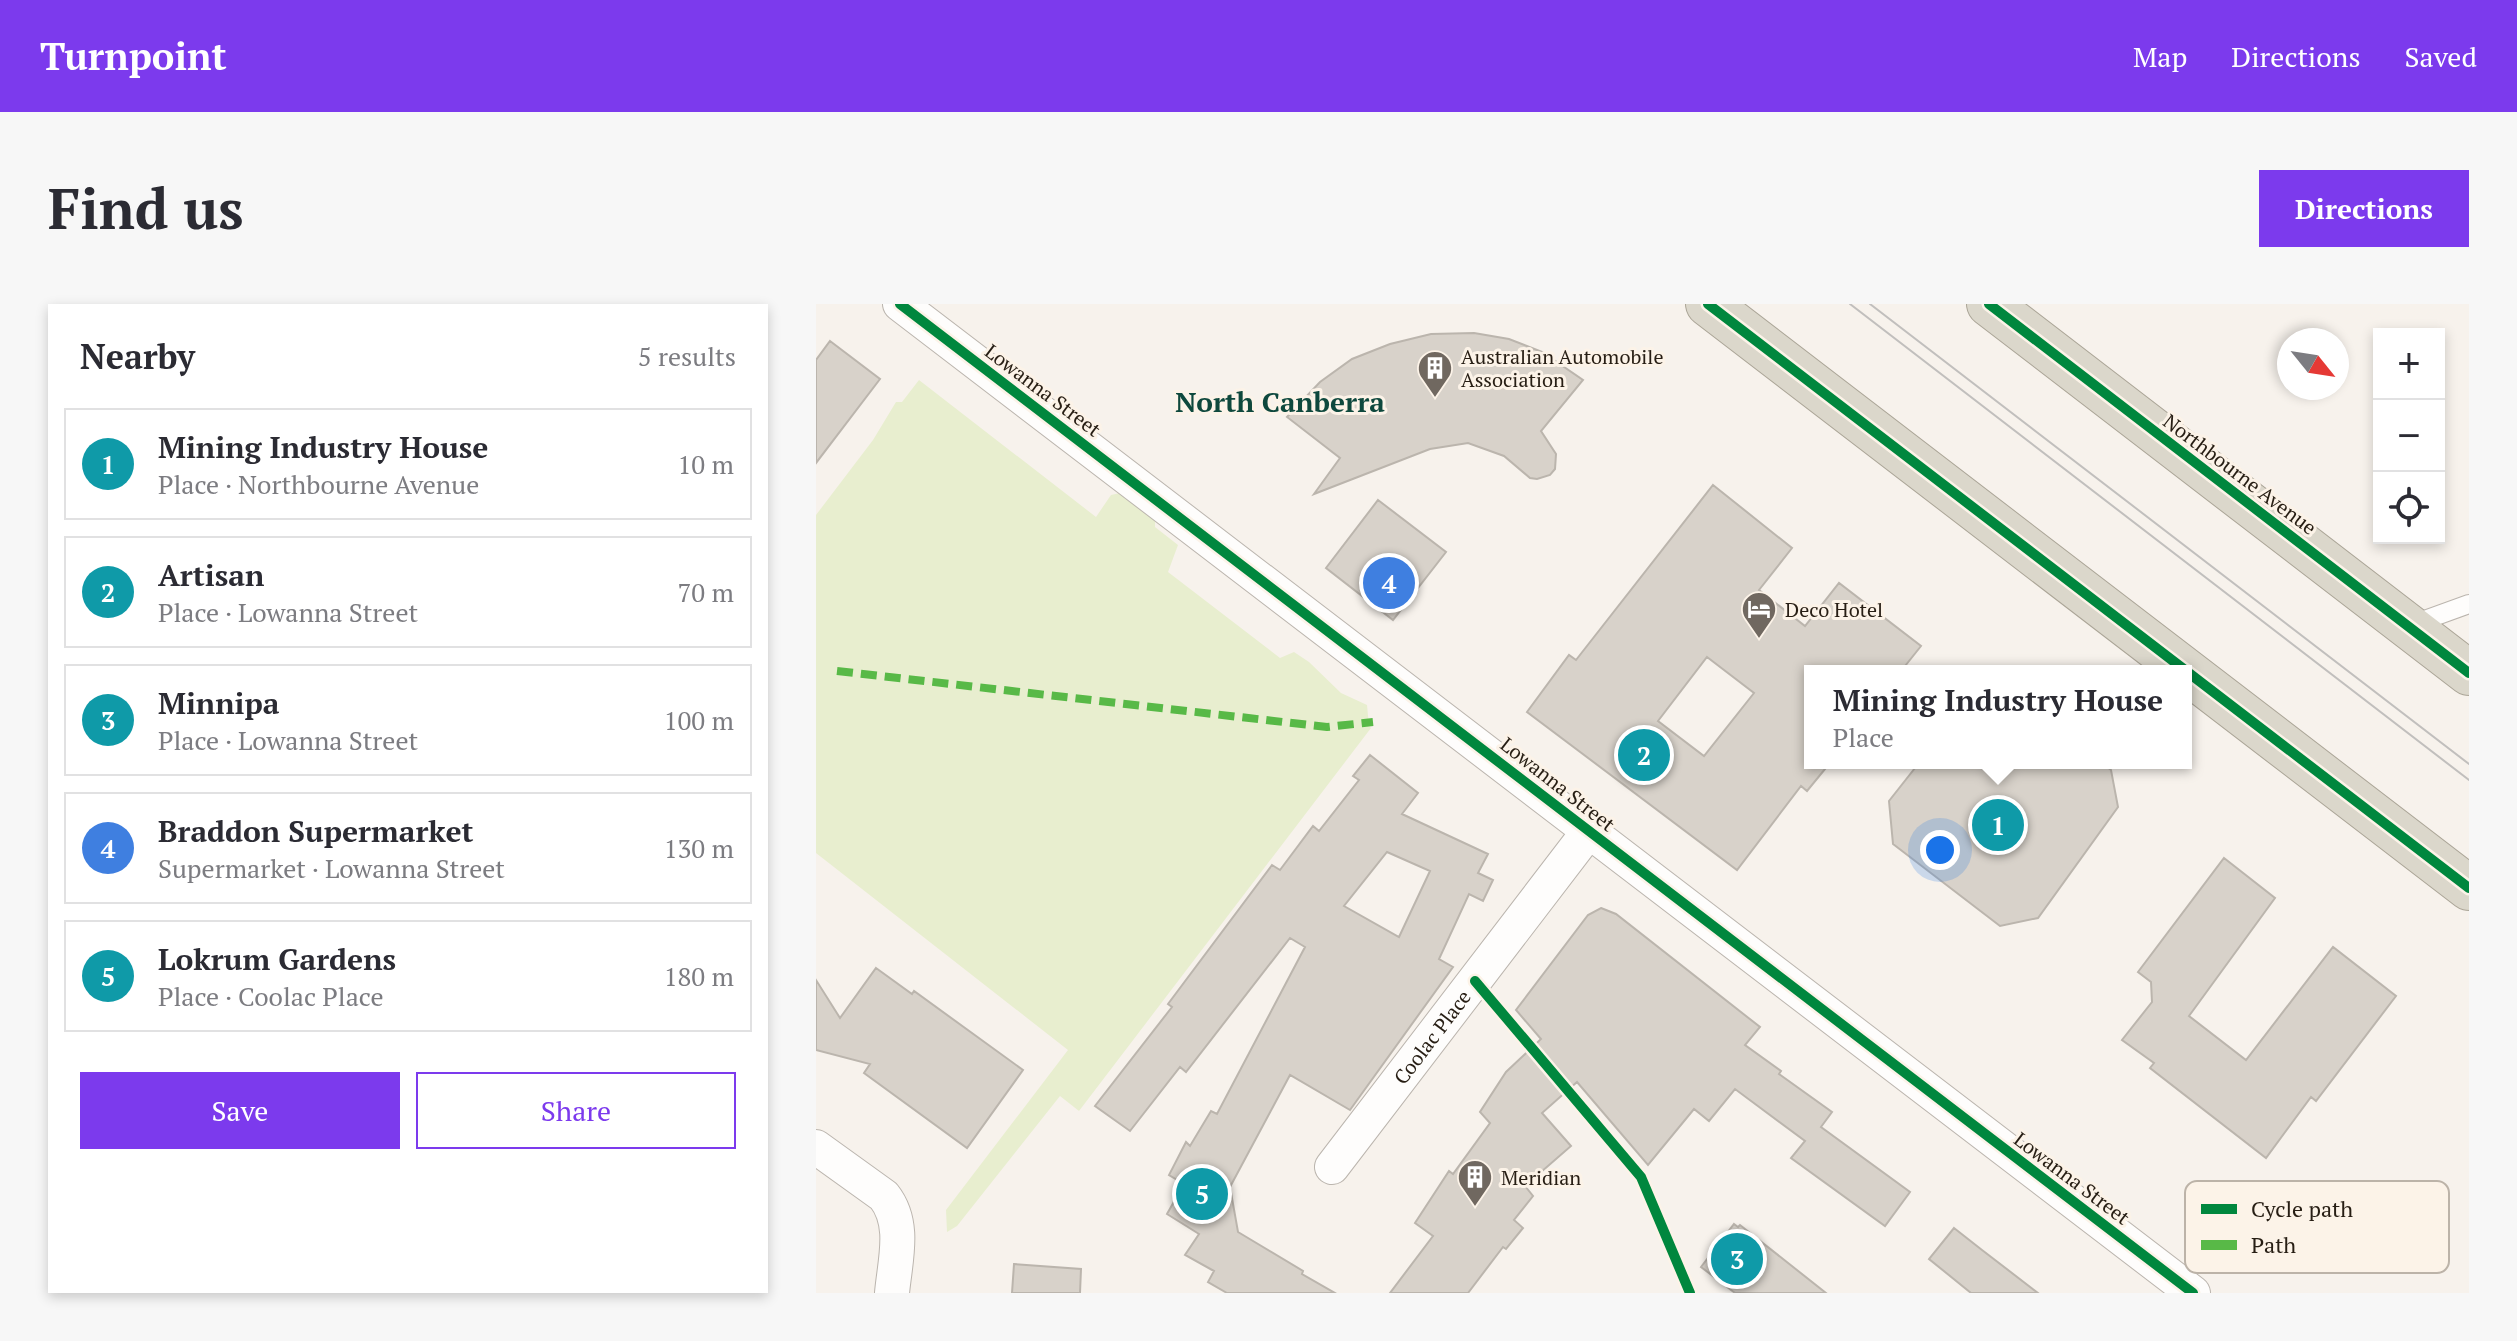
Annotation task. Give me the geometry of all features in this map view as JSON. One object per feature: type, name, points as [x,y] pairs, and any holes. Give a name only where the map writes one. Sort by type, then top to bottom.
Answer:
[{"type":"highway","points":[[1708,304],[2178,665]]},
{"type":"highway","name":"Northbourne Avenue","points":[[1989,304],[2469,673]]},
{"type":"highway","points":[[2192,675],[2469,888]]},
{"type":"street","name":"Lowanna Street","points":[[900,304],[2193,1293]]},
{"type":"street","name":"Coolac Place","points":[[1332,1167],[1589,831]]},
{"type":"street","points":[[816,1147],[884,1196],[892,1207],[897,1221],[892,1293]]},
{"type":"lane","points":[[2409,626],[2469,604]]},
{"type":"green space","points":[[919,380],[1096,517],[1111,495],[1134,490],[1155,510],[1155,527],[1178,545],[1168,572],[1280,658],[1294,652],[1341,693],[1367,705],[1371,728],[1079,1111],[1060,1096],[957,1226],[947,1232],[946,1210],[1068,1050],[816,853],[816,515],[873,440],[896,402],[902,402]]},
{"type":"building","name":"Australian Automobile Association","points":[[1474,333],[1509,339],[1542,352],[1583,380],[1541,431],[1556,454],[1555,469],[1550,475],[1530,478],[1504,456],[1468,443],[1430,449],[1314,494],[1340,458],[1287,417],[1320,382],[1352,359],[1390,344],[1431,334]]},
{"type":"building","points":[[830,341],[880,379],[816,463],[816,360]]},
{"type":"building","points":[[1713,485],[1792,548],[1759,590],[1805,626],[1839,583],[1921,646],[1906,665],[1804,665],[1804,769],[1825,769],[1807,791],[1801,786],[1737,870],[1527,712],[1569,655],[1576,660]],"holes":[[[1707,657],[1754,693],[1704,756],[1658,721]]]},
{"type":"building","points":[[1378,500],[1446,552],[1393,620],[1326,568]]},
{"type":"building","points":[[1370,755],[1418,793],[1402,814],[1488,854],[1478,873],[1493,880],[1483,901],[1469,894],[1439,959],[1453,967],[1350,1110],[1290,1075],[1230,1187],[1238,1232],[1335,1293],[1227,1293],[1208,1282],[1214,1271],[1185,1255],[1199,1234],[1167,1214],[1184,1184],[1169,1175],[1186,1142],[1190,1146],[1211,1111],[1217,1114],[1305,947],[1290,938],[1186,1072],[1180,1067],[1130,1131],[1095,1106],[1172,1007],[1168,1004],[1272,865],[1280,870],[1313,826],[1319,831],[1359,780],[1353,776]],"holes":[[[1387,852],[1430,871],[1399,937],[1344,906]]]},
{"type":"building","points":[[1914,769],[2110,769],[2118,807],[2038,918],[2000,926],[1893,844],[1889,801]]},
{"type":"building","points":[[2224,858],[2275,898],[2189,1016],[2246,1060],[2333,947],[2396,996],[2316,1101],[2311,1097],[2266,1158],[2150,1068],[2154,1063],[2122,1040],[2152,1002],[2151,982],[2138,972]]},
{"type":"building","points":[[1601,908],[1616,914],[1760,1027],[1745,1045],[1832,1112],[1821,1127],[1910,1192],[1885,1226],[1791,1158],[1805,1141],[1735,1089],[1709,1121],[1694,1109],[1648,1165],[1577,1082],[1542,1113],[1571,1146],[1525,1186],[1533,1196],[1514,1220],[1523,1228],[1506,1249],[1503,1247],[1468,1293],[1390,1293],[1433,1236],[1415,1223],[1449,1171],[1453,1174],[1490,1123],[1480,1112],[1506,1072],[1541,1039],[1516,1010],[1588,915]]},
{"type":"building","points":[[876,968],[912,994],[914,991],[1023,1070],[967,1148],[864,1073],[870,1064],[816,1050],[816,980],[840,1018]]},
{"type":"building","points":[[1734,1224],[1740,1225],[1826,1293],[1735,1293],[1701,1267]]},
{"type":"building","points":[[1954,1228],[2038,1293],[1971,1293],[1929,1259]]},
{"type":"building","points":[[1014,1264],[1081,1269],[1080,1293],[1012,1293]]},
{"type":"tram line","points":[[1850,304],[2469,780]]},
{"type":"tram line","points":[[1870,304],[2469,764]]},
{"type":"marked path","points":[[837,671],[1327,727],[1373,722]]},
{"type":"cycle path","points":[[900,304],[2193,1293]]},
{"type":"cycle path","points":[[1708,304],[2178,665]]},
{"type":"cycle path","points":[[1989,304],[2469,673]]},
{"type":"cycle path","points":[[2192,675],[2469,888]]},
{"type":"cycle path","points":[[1475,981],[1641,1177],[1690,1293]]},
{"type":"place","name":"Australian Automobile Association","points":[[1435,399]]},
{"type":"place","name":"Braddon Supermarket","points":[[1389,583]]},
{"type":"place","name":"Deco Hotel","points":[[1759,640]]},
{"type":"place","name":"Artisan","points":[[1644,755]]},
{"type":"place","name":"Mining Industry House","points":[[1998,825]]},
{"type":"place","name":"Lokrum Gardens","points":[[1202,1194]]},
{"type":"place","name":"Meridian","points":[[1475,1208]]},
{"type":"place","name":"Minnipa","points":[[1737,1259]]},
{"type":"district","name":"North Canberra","points":[[1280,401]]}]
